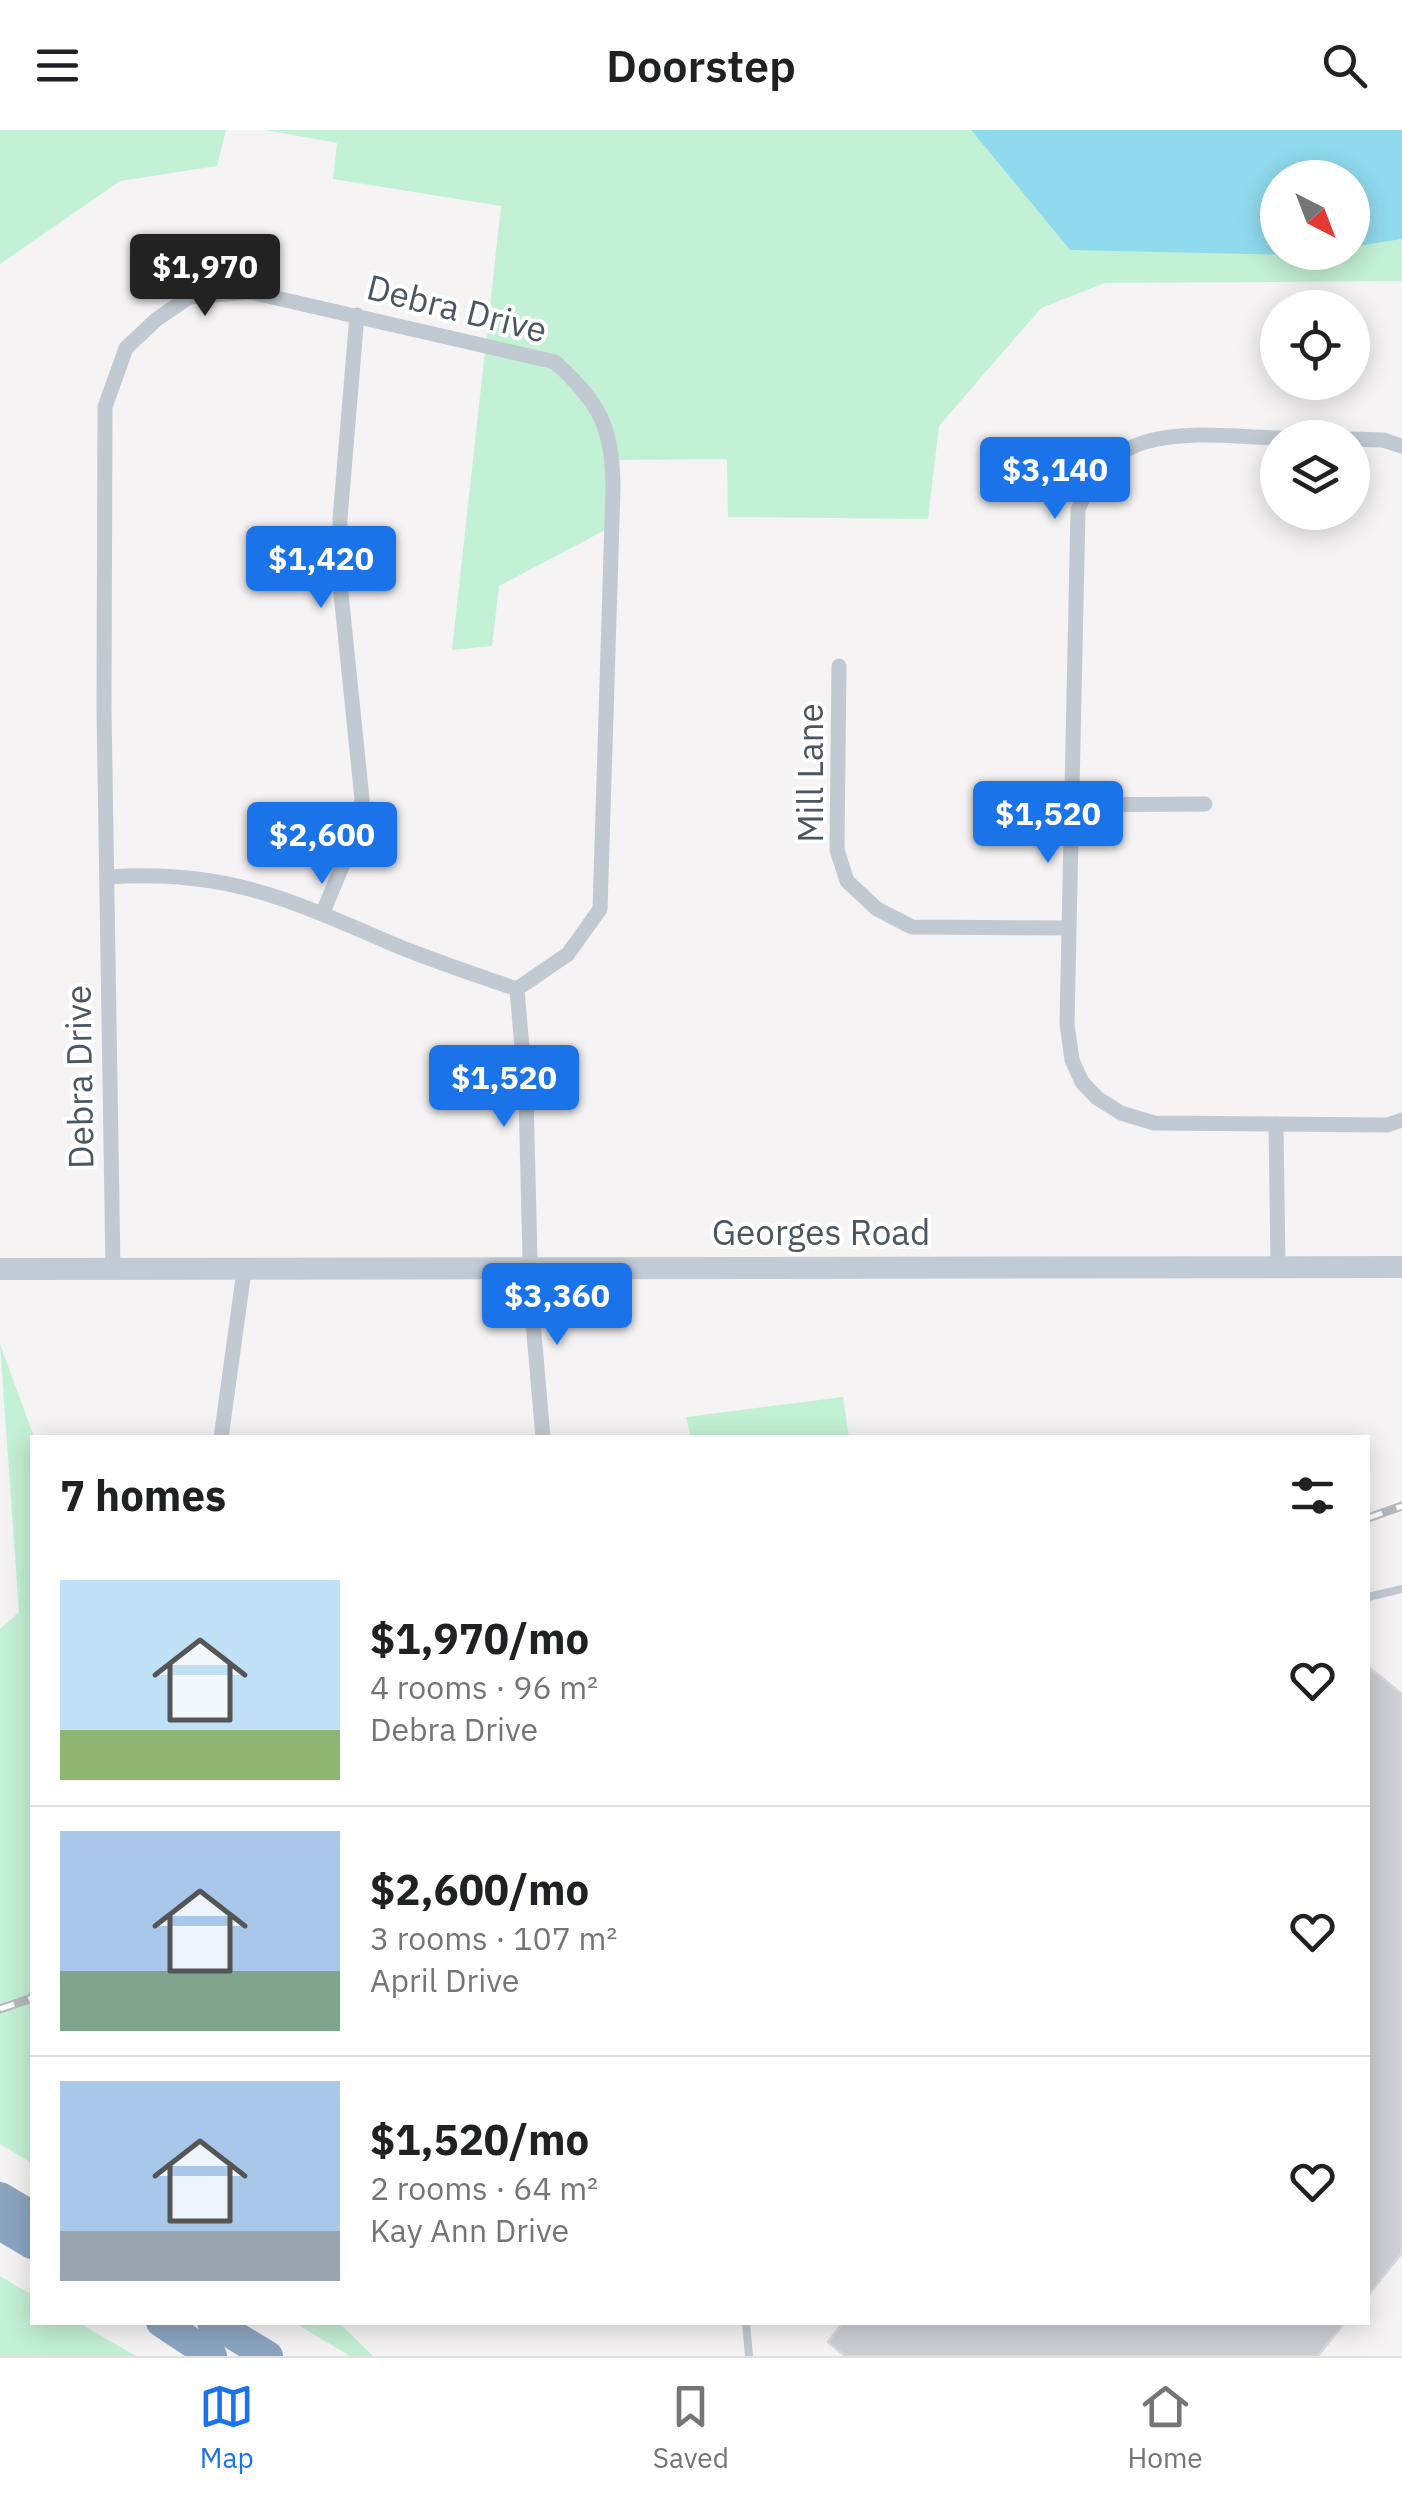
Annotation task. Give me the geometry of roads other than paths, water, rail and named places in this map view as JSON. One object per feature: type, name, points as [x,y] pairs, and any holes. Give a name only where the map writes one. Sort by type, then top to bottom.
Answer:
[{"type":"highway","points":[[0,2196],[30,2215]]},
{"type":"highway","points":[[0,2224],[30,2243]]},
{"type":"highway","points":[[166,2325],[212,2356]]},
{"type":"highway","points":[[217,2325],[268,2356]]},
{"type":"street","name":"Debra Drive","points":[[113,1269],[104,709],[105,407],[126,348],[157,318],[190,298],[250,292],[357,314],[555,362],[588,392],[612,448],[600,910],[568,954],[517,989]]},
{"type":"street","points":[[323,912],[356,834],[362,798],[340,568],[357,314]]},
{"type":"street","points":[[1260,438],[1165,436],[1140,442],[1105,464],[1087,484],[1078,510],[1067,1024],[1072,1060],[1097,1098],[1121,1113],[1154,1124],[1387,1125],[1402,1120]]},
{"type":"street","points":[[1370,440],[1402,446]]},
{"type":"street","name":"Mill Lane","points":[[840,666],[837,850],[848,881],[877,909],[912,927],[1069,928]]},
{"type":"street","points":[[1072,805],[1205,804]]},
{"type":"street","points":[[109,877],[171,874],[233,882],[323,912],[391,943],[517,989],[526,1096],[530,1268],[543,1435]]},
{"type":"street","points":[[1276,1124],[1278,1266]]},
{"type":"street","name":"Georges Road","points":[[0,1270],[1402,1267]]},
{"type":"street","points":[[222,1435],[244,1272]]},
{"type":"lane","points":[[1370,1597],[1402,1589]]},
{"type":"lane","points":[[746,2325],[749,2356]]},
{"type":"water","points":[[971,130],[1402,130],[1402,239],[1370,244],[1370,160],[1260,160],[1260,254],[1070,250]]},
{"type":"railway","points":[[1370,1517],[1402,1506]]},
{"type":"railway","points":[[0,2009],[30,1999]]}]
